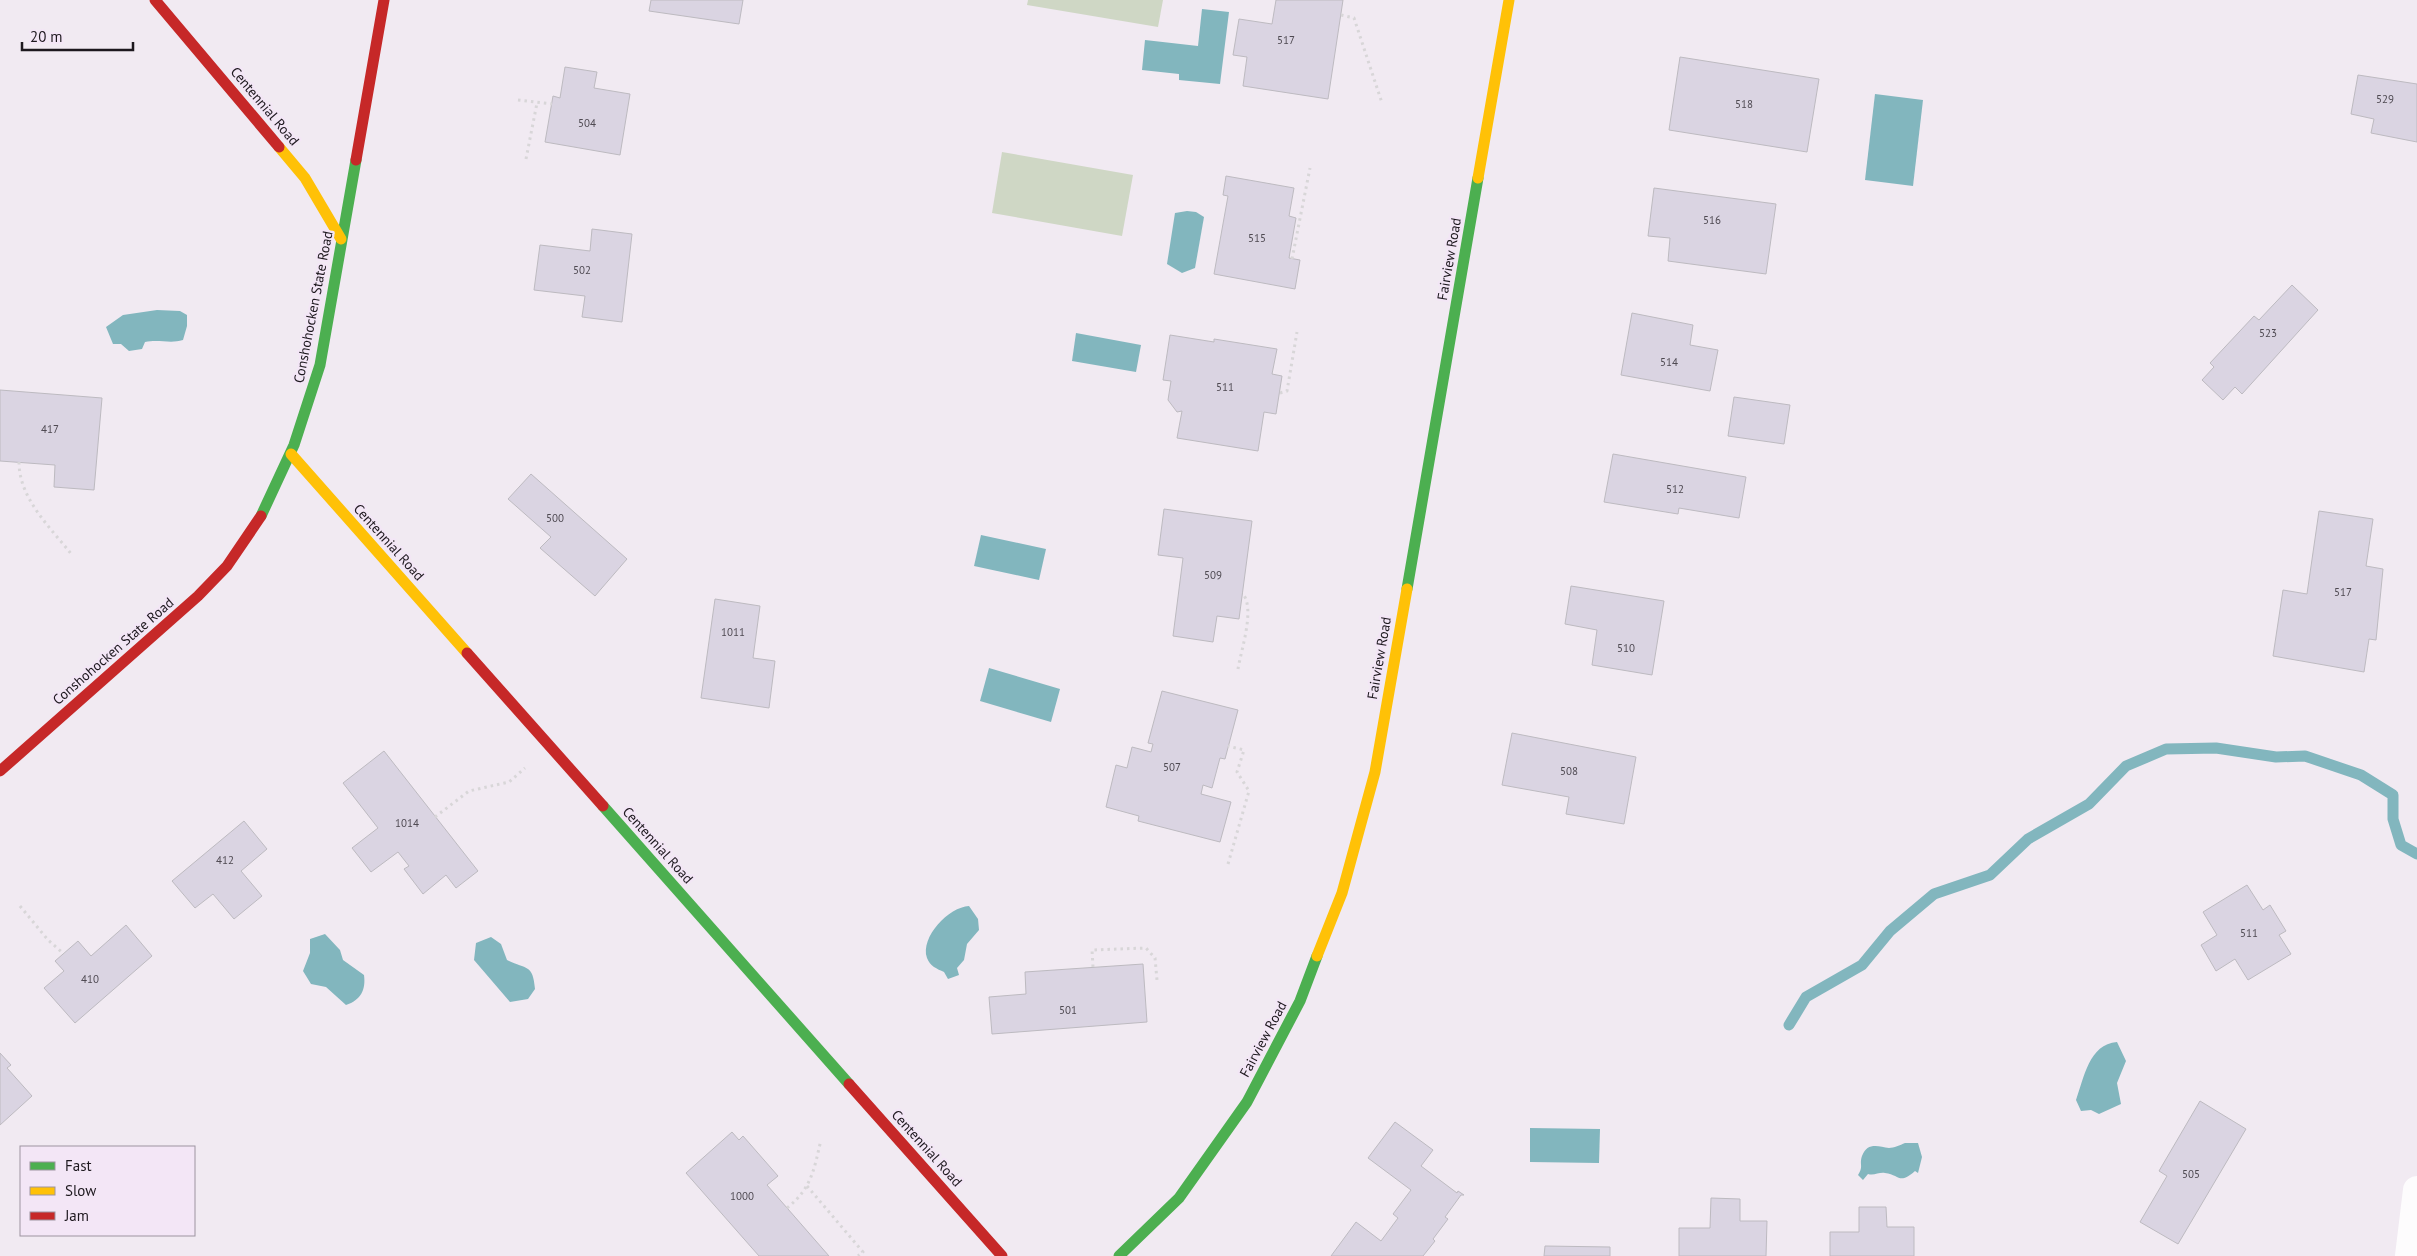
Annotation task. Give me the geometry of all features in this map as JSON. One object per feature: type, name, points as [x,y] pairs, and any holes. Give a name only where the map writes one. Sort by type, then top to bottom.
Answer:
[{"type":"street","name":"Centennial Road","points":[[155,0],[305,178],[342,239]]},
{"type":"street","name":"Conshohocken State Road","points":[[0,771],[198,596],[227,565],[264,508],[291,454],[307,411],[320,365],[384,0]]},
{"type":"street","name":"Fairview Road","points":[[1119,1256],[1179,1198],[1247,1102],[1300,1001],[1342,893],[1375,772],[1509,0]]},
{"type":"street","name":"Centennial Road","points":[[291,454],[1002,1256]]},
{"type":"street","points":[[2409,1256],[2417,1190]]},
{"type":"path","points":[[1341,15],[1354,18],[1382,103]]},
{"type":"path","points":[[518,100],[552,104]]},
{"type":"path","points":[[526,158],[538,103]]},
{"type":"path","points":[[1292,259],[1310,168]]},
{"type":"path","points":[[1280,393],[1287,391],[1297,332]]},
{"type":"path","points":[[19,462],[19,476],[31,502],[72,555]]},
{"type":"path","points":[[1238,669],[1248,615],[1247,597],[1242,593]]},
{"type":"path","points":[[436,817],[469,791],[510,782],[549,746]]},
{"type":"path","points":[[1228,746],[1244,750],[1237,772],[1249,791],[1228,864]]},
{"type":"path","points":[[20,906],[48,940],[64,954]]},
{"type":"path","points":[[1093,967],[1092,950],[1146,948],[1155,958],[1157,980]]},
{"type":"path","points":[[787,1208],[800,1197],[807,1186],[822,1140]]},
{"type":"path","points":[[807,1186],[863,1252],[858,1256]]},
{"type":"green space","points":[[1028,0],[1163,0],[1158,27],[1027,5]]},
{"type":"green space","points":[[1002,152],[1133,175],[1122,236],[992,213]]},
{"type":"water","points":[[1202,9],[1229,12],[1220,84],[1179,80],[1179,74],[1142,70],[1145,40],[1198,46]]},
{"type":"water","points":[[1875,94],[1923,100],[1913,186],[1865,180]]},
{"type":"water","points":[[1196,212],[1204,217],[1195,268],[1182,273],[1167,264],[1175,213]]},
{"type":"water","points":[[157,310],[180,311],[187,315],[187,326],[183,340],[174,342],[145,342],[142,349],[129,351],[121,344],[113,344],[106,327],[123,315]]},
{"type":"water","points":[[1076,333],[1141,345],[1136,372],[1072,361]]},
{"type":"water","points":[[981,535],[1046,549],[1039,580],[974,566]]},
{"type":"water","points":[[989,668],[1060,689],[1051,722],[980,701]]},
{"type":"water","points":[[969,906],[978,919],[979,930],[967,944],[964,960],[957,968],[959,975],[948,979],[944,972],[934,967],[928,961],[926,950],[928,941],[938,924],[945,917],[961,908]]},
{"type":"water","points":[[325,934],[340,950],[343,960],[364,975],[364,985],[361,994],[346,1005],[326,987],[311,984],[303,971],[310,953],[310,939]]},
{"type":"water","points":[[491,937],[501,944],[507,960],[530,971],[535,989],[528,999],[510,1002],[474,960],[476,943]]},
{"type":"water","points":[[2117,1042],[2126,1061],[2117,1083],[2121,1104],[2099,1114],[2091,1110],[2081,1111],[2076,1100],[2089,1064],[2100,1049],[2108,1044]]},
{"type":"water","points":[[1530,1128],[1600,1129],[1599,1163],[1530,1162]]},
{"type":"water","points":[[1905,1143],[1918,1143],[1922,1157],[1918,1173],[1915,1171],[1906,1178],[1885,1173],[1868,1174],[1863,1180],[1858,1175],[1861,1170],[1862,1156],[1867,1149],[1873,1146],[1891,1148]]},
{"type":"building","points":[[651,0],[743,0],[739,24],[649,11]]},
{"type":"building","points":[[1276,0],[1343,0],[1328,99],[1243,86],[1247,57],[1233,55],[1239,19],[1272,24]]},
{"type":"building","points":[[1680,57],[1819,79],[1807,152],[1669,130]]},
{"type":"building","points":[[565,67],[597,72],[594,88],[630,94],[620,155],[545,142],[553,96],[560,98]]},
{"type":"building","points":[[2358,75],[2417,84],[2417,142],[2371,133],[2374,119],[2351,114]]},
{"type":"building","points":[[1226,176],[1294,188],[1289,216],[1296,218],[1289,258],[1300,260],[1295,289],[1214,274],[1228,196],[1223,195]]},
{"type":"building","points":[[1654,188],[1776,204],[1766,274],[1668,261],[1670,238],[1648,236]]},
{"type":"building","points":[[592,229],[632,234],[622,322],[582,317],[585,296],[534,290],[540,245],[590,251]]},
{"type":"building","points":[[2292,285],[2318,310],[2242,394],[2235,387],[2223,400],[2202,380],[2214,367],[2210,363],[2254,316],[2259,320]]},
{"type":"building","points":[[1632,313],[1693,325],[1690,345],[1718,350],[1710,391],[1621,375]]},
{"type":"building","points":[[1170,335],[1214,342],[1214,339],[1277,349],[1272,374],[1282,376],[1276,414],[1264,412],[1258,451],[1177,438],[1182,411],[1177,412],[1168,400],[1171,381],[1163,380]]},
{"type":"building","points":[[0,390],[102,398],[94,490],[54,487],[55,465],[0,461]]},
{"type":"building","points":[[1734,397],[1790,405],[1784,444],[1728,436]]},
{"type":"building","points":[[1613,454],[1746,477],[1739,518],[1679,508],[1678,514],[1604,502]]},
{"type":"building","points":[[531,474],[627,559],[595,596],[540,548],[551,537],[508,499]]},
{"type":"building","points":[[1164,509],[1252,521],[1239,619],[1217,616],[1213,642],[1173,636],[1183,558],[1158,555]]},
{"type":"building","points":[[2319,511],[2373,519],[2366,566],[2383,569],[2376,640],[2369,639],[2364,672],[2273,656],[2283,590],[2307,594]]},
{"type":"building","points":[[1571,586],[1664,601],[1652,675],[1592,665],[1597,630],[1565,624]]},
{"type":"building","points":[[715,599],[760,606],[753,658],[775,661],[769,708],[701,698]]},
{"type":"building","points":[[1162,691],[1238,710],[1225,759],[1220,758],[1212,788],[1203,785],[1201,794],[1231,802],[1220,842],[1138,821],[1139,816],[1106,807],[1116,765],[1127,768],[1132,747],[1151,752],[1153,744],[1148,743]]},
{"type":"building","points":[[1512,733],[1636,757],[1624,824],[1566,814],[1569,797],[1502,785]]},
{"type":"building","points":[[384,751],[478,871],[456,888],[446,875],[423,894],[404,869],[409,866],[398,852],[371,872],[352,848],[378,828],[343,783]]},
{"type":"building","points":[[244,821],[267,849],[241,871],[262,896],[234,919],[213,894],[195,908],[172,881]]},
{"type":"building","points":[[2247,885],[2263,910],[2270,905],[2286,931],[2279,935],[2291,954],[2248,980],[2235,959],[2216,971],[2201,945],[2217,935],[2203,912]]},
{"type":"building","points":[[126,925],[152,956],[75,1023],[44,988],[64,971],[55,961],[78,941],[91,956]]},
{"type":"building","points":[[1143,964],[1147,1022],[992,1034],[989,997],[1026,994],[1025,972]]},
{"type":"building","points":[[0,1053],[11,1065],[7,1068],[32,1096],[0,1125]]},
{"type":"building","points":[[2200,1101],[2246,1129],[2178,1244],[2140,1222],[2167,1176],[2159,1171]]},
{"type":"building","points":[[1395,1122],[1433,1150],[1421,1166],[1457,1193],[1458,1191],[1464,1195],[1461,1195],[1445,1217],[1448,1219],[1433,1239],[1435,1241],[1423,1256],[1331,1256],[1356,1222],[1381,1241],[1398,1218],[1393,1214],[1411,1190],[1368,1158]]},
{"type":"building","points":[[732,1132],[739,1140],[743,1136],[778,1176],[767,1185],[829,1256],[759,1256],[686,1173]]},
{"type":"building","points":[[1711,1198],[1740,1199],[1740,1221],[1767,1221],[1766,1256],[1679,1256],[1679,1228],[1710,1228]]},
{"type":"building","points":[[1859,1207],[1886,1207],[1887,1227],[1914,1227],[1914,1256],[1830,1256],[1830,1232],[1859,1232]]},
{"type":"building","points":[[1545,1246],[1610,1247],[1610,1256],[1544,1256]]},
{"type":"waterway","points":[[1789,1025],[1806,997],[1862,965],[1890,931],[1934,894],[1990,875],[2028,839],[2089,804],[2126,766],[2166,749],[2216,748],[2276,757],[2305,756],[2361,775],[2393,795],[2393,819],[2401,845],[2417,854]]},
{"type":"traffic: fast","points":[[261,516],[294,445],[320,365],[356,160]]},
{"type":"traffic: fast","points":[[1407,589],[1478,178]]},
{"type":"traffic: fast","points":[[603,806],[849,1084]]},
{"type":"traffic: fast","points":[[1119,1256],[1179,1198],[1247,1102],[1300,1001],[1317,956]]},
{"type":"traffic: slow","points":[[1478,178],[1509,0]]},
{"type":"traffic: slow","points":[[279,147],[305,178],[341,239]]},
{"type":"traffic: slow","points":[[291,454],[467,653]]},
{"type":"traffic: slow","points":[[1317,956],[1342,893],[1375,772],[1407,589]]},
{"type":"traffic: jam","points":[[155,0],[279,147]]},
{"type":"traffic: jam","points":[[356,160],[384,0]]},
{"type":"traffic: jam","points":[[0,771],[198,596],[227,566],[261,516]]},
{"type":"traffic: jam","points":[[467,653],[603,806]]},
{"type":"traffic: jam","points":[[849,1084],[1002,1256]]}]
